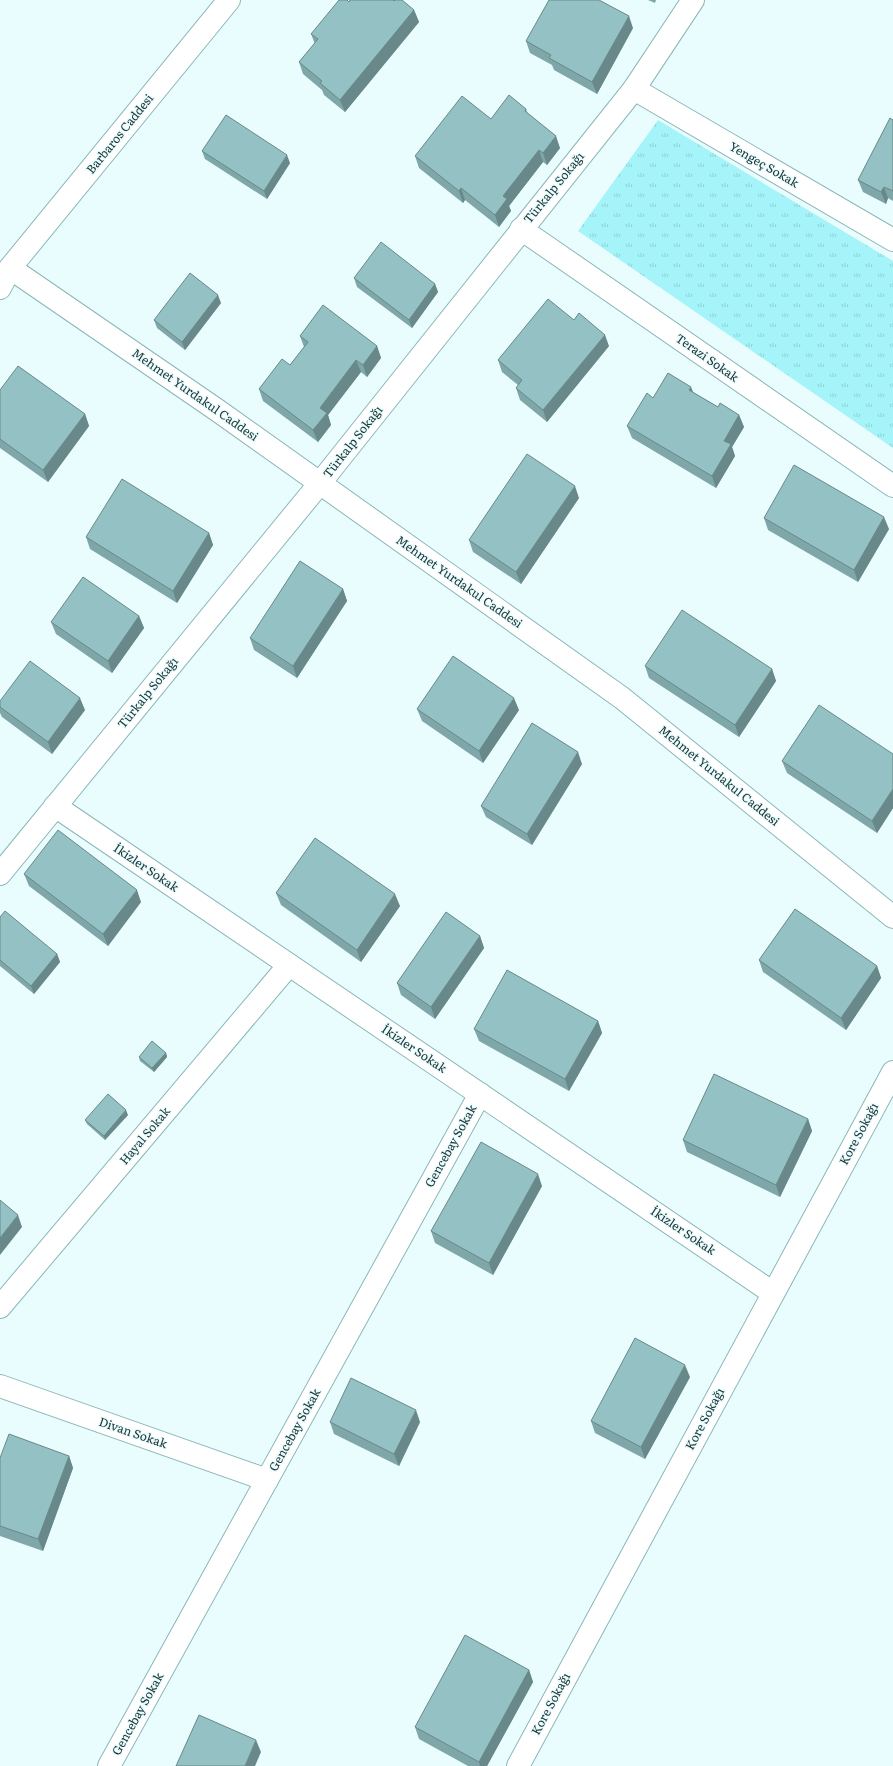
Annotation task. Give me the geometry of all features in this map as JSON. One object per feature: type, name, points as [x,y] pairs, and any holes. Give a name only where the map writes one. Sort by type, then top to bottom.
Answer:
[{"type":"street","name":"Barbaros Caddesi","points":[[0,288],[3,268],[229,0]]},
{"type":"street","name":"Türkalp Sokağı","points":[[0,874],[320,483],[634,89],[693,0]]},
{"type":"street","name":"Yengeç Sokak","points":[[634,89],[893,240]]},
{"type":"street","name":"Terazi Sokak","points":[[521,229],[893,486]]},
{"type":"street","name":"Mehmet Yurdakul Caddesi","points":[[3,268],[320,483],[622,698],[893,917]]},
{"type":"street","name":"İkizler Sokak","points":[[55,806],[773,1293]]},
{"type":"street","name":"Hayal Sokak","points":[[0,1308],[289,965]]},
{"type":"street","name":"Kore Sokağı","points":[[518,1766],[893,1072]]},
{"type":"street","name":"Gencebay Sokak","points":[[109,1766],[480,1094]]},
{"type":"street","name":"Divan Sokak","points":[[0,1386],[267,1480]]},
{"type":"green space","points":[[658,120],[893,261],[893,448],[578,231]]},
{"type":"building","points":[[339,0],[347,0],[349,2],[350,0],[402,0],[414,10],[340,100],[320,83],[322,81],[299,62],[318,39],[311,34]]},
{"type":"building","points":[[549,0],[599,0],[629,16],[592,82],[549,58],[551,55],[526,41]]},
{"type":"building","points":[[509,95],[526,109],[525,111],[556,136],[543,153],[539,150],[503,196],[507,199],[495,215],[461,188],[459,191],[415,156],[462,96],[491,119]]},
{"type":"building","points":[[226,115],[287,155],[264,191],[202,151]]},
{"type":"building","points":[[890,118],[893,120],[893,191],[884,187],[881,192],[858,180]]},
{"type":"building","points":[[381,242],[435,284],[409,320],[354,278]]},
{"type":"building","points":[[190,273],[218,295],[182,342],[154,320]]},
{"type":"building","points":[[548,299],[574,320],[579,313],[605,335],[543,410],[516,388],[522,380],[498,360]]},
{"type":"building","points":[[323,305],[377,346],[363,365],[356,360],[320,408],[327,413],[313,430],[259,389],[282,359],[290,365],[308,342],[300,336]]},
{"type":"building","points":[[18,366],[85,414],[43,470],[0,439],[0,390]]},
{"type":"building","points":[[668,373],[691,387],[689,390],[718,407],[720,403],[739,415],[724,441],[731,444],[712,476],[627,426],[647,393],[653,398]]},
{"type":"building","points":[[527,454],[575,486],[516,572],[469,540]]},
{"type":"building","points":[[794,465],[884,517],[854,570],[764,518]]},
{"type":"building","points":[[122,479],[209,533],[173,591],[86,537]]},
{"type":"building","points":[[300,561],[343,589],[293,666],[250,638]]},
{"type":"building","points":[[83,577],[139,616],[108,661],[51,622]]},
{"type":"building","points":[[682,610],[772,669],[735,725],[645,666]]},
{"type":"building","points":[[453,656],[514,698],[479,751],[417,709]]},
{"type":"building","points":[[30,661],[80,698],[48,742],[0,707],[0,701]]},
{"type":"building","points":[[819,705],[893,754],[893,789],[872,821],[782,761]]},
{"type":"building","points":[[532,723],[578,752],[527,834],[481,806]]},
{"type":"building","points":[[58,830],[137,890],[103,934],[24,874]]},
{"type":"building","points":[[315,838],[395,894],[357,950],[276,893]]},
{"type":"building","points":[[795,909],[877,966],[841,1018],[759,960]]},
{"type":"building","points":[[5,911],[57,954],[31,986],[0,960],[0,917]]},
{"type":"building","points":[[446,912],[480,936],[431,1007],[397,983]]},
{"type":"building","points":[[507,970],[598,1021],[565,1079],[474,1029]]},
{"type":"building","points":[[152,1041],[166,1053],[152,1068],[139,1057]]},
{"type":"building","points":[[714,1074],[808,1119],[776,1185],[683,1140]]},
{"type":"building","points":[[108,1094],[126,1110],[104,1136],[85,1120]]},
{"type":"building","points":[[481,1142],[538,1174],[489,1263],[431,1231]]},
{"type":"building","points":[[0,1200],[18,1215],[0,1238]]},
{"type":"building","points":[[635,1338],[685,1365],[641,1447],[591,1421]]},
{"type":"building","points":[[351,1378],[416,1410],[394,1454],[330,1422]]},
{"type":"building","points":[[9,1434],[69,1456],[38,1539],[0,1526],[0,1458]]},
{"type":"building","points":[[465,1635],[529,1670],[479,1762],[415,1727]]},
{"type":"building","points":[[199,1715],[256,1740],[245,1766],[176,1766]]}]
